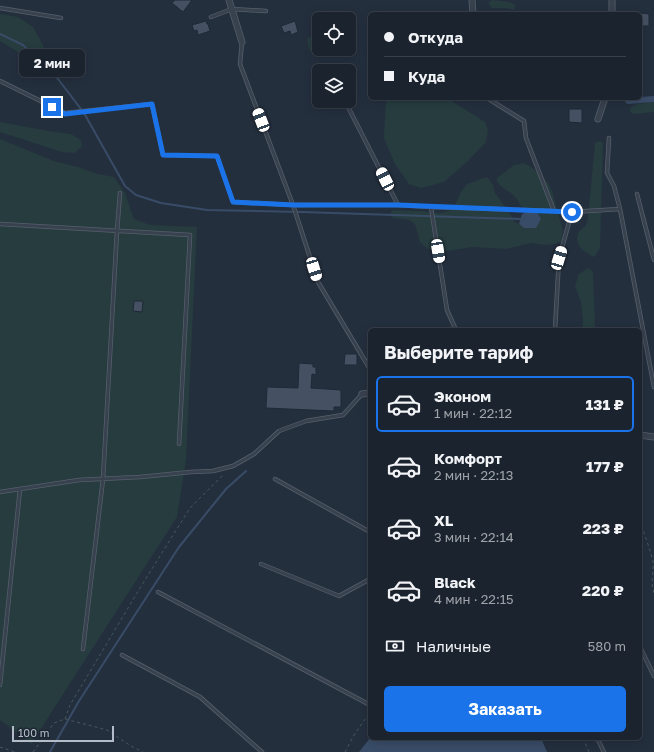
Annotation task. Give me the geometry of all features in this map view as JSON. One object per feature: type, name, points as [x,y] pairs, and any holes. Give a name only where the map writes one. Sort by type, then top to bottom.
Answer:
[{"type":"street","points":[[229,0],[242,42]]},
{"type":"street","points":[[472,0],[473,12]]},
{"type":"street","points":[[612,0],[612,12]]},
{"type":"street","points":[[598,120],[604,100]]},
{"type":"street","points":[[362,394],[368,393]]},
{"type":"street","points":[[642,435],[654,437]]},
{"type":"lane","points":[[0,8],[60,18]]},
{"type":"lane","points":[[211,17],[232,9],[266,11]]},
{"type":"lane","points":[[242,42],[240,64],[294,205],[318,282],[368,366]]},
{"type":"lane","points":[[0,80],[65,114],[152,104],[163,155],[217,156],[233,202],[294,205],[398,205],[572,212],[620,209]]},
{"type":"lane","points":[[490,100],[524,121],[526,138],[554,211]]},
{"type":"lane","points":[[349,108],[398,205]]},
{"type":"lane","points":[[609,138],[607,173],[614,186],[620,209],[654,387]]},
{"type":"lane","points":[[83,649],[103,479],[116,231],[120,192]]},
{"type":"lane","points":[[637,194],[654,260]]},
{"type":"lane","points":[[431,207],[447,310],[455,328]]},
{"type":"lane","points":[[556,328],[559,258],[572,212]]},
{"type":"lane","points":[[0,224],[190,235],[179,444]]},
{"type":"lane","points":[[0,492],[79,480],[213,471],[233,466],[254,454],[279,431],[306,420],[343,415],[362,394]]},
{"type":"lane","points":[[275,479],[368,531]]},
{"type":"lane","points":[[0,685],[20,489]]},
{"type":"lane","points":[[261,564],[339,596],[368,580]]},
{"type":"lane","points":[[158,592],[368,704]]},
{"type":"lane","points":[[642,651],[654,676]]},
{"type":"lane","points":[[122,655],[200,697],[262,752]]},
{"type":"lane","points":[[598,740],[604,752]]},
{"type":"path","points":[[65,719],[70,705],[190,508],[233,466]]},
{"type":"path","points":[[642,526],[653,561],[654,593]]},
{"type":"path","points":[[345,752],[354,735],[368,715]]},
{"type":"path","points":[[33,752],[54,723],[65,719],[107,730],[143,752]]},
{"type":"path","points":[[584,740],[589,752]]},
{"type":"path","points":[[0,746],[15,752]]},
{"type":"green space","points":[[492,0],[510,2],[516,6],[514,10],[506,8],[492,8],[488,3]]},
{"type":"green space","points":[[0,14],[18,17],[33,27],[43,45],[47,58],[45,63],[41,64],[31,60],[0,41]]},
{"type":"green space","points":[[312,35],[312,52],[309,49],[307,39]]},
{"type":"green space","points":[[386,100],[450,100],[485,122],[488,130],[486,142],[468,161],[444,182],[421,188],[409,184],[395,164],[384,138]]},
{"type":"green space","points":[[654,102],[654,112],[633,114],[630,111],[631,107],[637,104]]},
{"type":"green space","points":[[0,122],[71,134],[81,140],[82,147],[74,153],[62,152],[0,132]]},
{"type":"green space","points":[[0,139],[54,161],[98,174],[114,177],[125,193],[134,219],[150,225],[197,227],[186,460],[177,517],[31,744],[0,720]]},
{"type":"green space","points":[[599,141],[603,143],[600,248],[594,257],[580,248],[577,236],[586,225],[588,218],[595,143]]},
{"type":"green space","points":[[524,163],[533,168],[548,183],[552,191],[563,231],[561,241],[555,244],[545,245],[531,243],[506,249],[473,247],[445,251],[428,249],[420,242],[415,224],[409,220],[390,216],[392,210],[441,213],[449,211],[454,207],[461,192],[467,184],[487,177],[493,185],[495,193],[515,222],[524,228],[530,211],[521,206],[511,193],[497,182],[497,178],[514,165]]},
{"type":"green space","points":[[588,268],[593,272],[595,328],[582,328],[581,302],[575,286],[579,274]]},
{"type":"water","points":[[654,96],[654,102],[627,104],[625,101],[642,100],[642,97]]},
{"type":"water","points":[[530,211],[537,212],[541,219],[536,228],[524,228],[519,224],[522,214]]},
{"type":"water","points":[[368,740],[542,740],[547,752],[359,752]]},
{"type":"building","points":[[175,0],[192,0],[183,12],[172,3]]},
{"type":"building","points":[[642,13],[649,14],[649,26],[642,26]]},
{"type":"building","points":[[206,21],[210,31],[198,35],[197,30],[194,31],[192,25]]},
{"type":"building","points":[[295,21],[298,32],[291,35],[290,31],[284,33],[281,26]]},
{"type":"building","points":[[569,109],[582,109],[582,123],[569,122]]},
{"type":"building","points":[[134,301],[143,301],[142,312],[133,311]]},
{"type":"building","points":[[345,354],[357,354],[357,365],[344,365]]},
{"type":"building","points":[[299,363],[313,364],[313,367],[316,367],[316,375],[312,374],[311,388],[341,390],[341,407],[334,407],[334,411],[266,408],[267,387],[298,388]]},
{"type":"waterway","points":[[0,34],[23,45],[58,79],[84,113],[125,186],[136,195],[161,203],[207,210],[521,219]]},
{"type":"waterway","points":[[50,752],[79,701],[179,547],[226,489],[246,471]]},
{"type":"route","points":[[52,107],[65,114],[152,104],[163,155],[217,156],[233,202],[294,205],[398,205],[572,212]]}]
